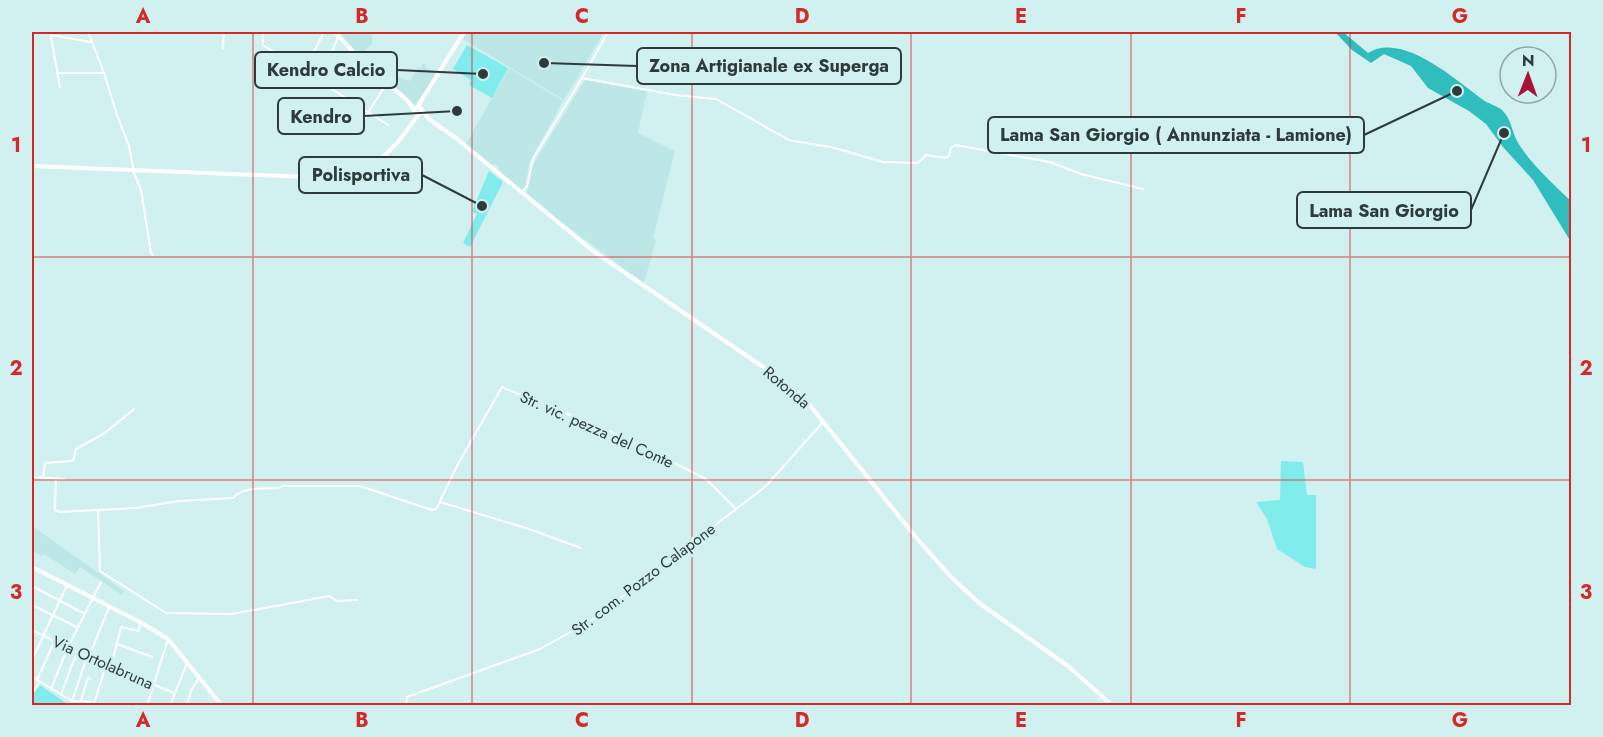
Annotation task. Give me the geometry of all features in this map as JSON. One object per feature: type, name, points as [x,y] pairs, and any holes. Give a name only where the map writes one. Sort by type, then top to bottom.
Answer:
[{"type":"main road","name":"Rotonda","points":[[335,32],[365,65],[521,194],[601,256],[778,377],[804,398],[914,535],[951,577],[979,603],[1068,666],[1113,705]]},
{"type":"main road","points":[[32,166],[334,178],[360,171],[374,164],[396,146],[464,32]]},
{"type":"main road","points":[[32,567],[140,622],[168,639],[219,704]]},
{"type":"street","points":[[88,32],[129,146],[133,170],[141,190],[153,255]]},
{"type":"street","points":[[223,48],[225,32]]},
{"type":"street","points":[[263,32],[263,45],[388,125]]},
{"type":"street","points":[[304,71],[324,32]]},
{"type":"street","points":[[521,194],[528,186],[533,159],[559,120],[608,32]]},
{"type":"street","points":[[60,87],[51,33],[92,42]]},
{"type":"street","points":[[320,82],[339,35]]},
{"type":"street","points":[[57,73],[104,73]]},
{"type":"street","points":[[582,78],[675,95],[716,99],[789,140],[835,148],[883,162],[914,163],[926,155],[946,158],[955,145],[1050,162],[1081,174],[1143,189]]},
{"type":"street","points":[[360,124],[387,83]]},
{"type":"street","name":"Str. vic. pezza del Conte","points":[[440,502],[458,464],[502,387],[621,436],[706,479],[736,509]]},
{"type":"street","points":[[43,478],[45,463],[74,461],[76,449],[105,433],[134,409]]},
{"type":"street","name":"Str. com. Pozzo Calapone","points":[[406,705],[407,697],[507,663],[565,637],[592,620],[775,477],[823,422]]},
{"type":"street","points":[[32,477],[64,478]]},
{"type":"street","points":[[56,478],[55,510],[136,508],[179,501],[233,498],[238,492],[249,489],[282,486],[360,486],[432,510],[436,509],[440,502],[529,529],[581,548]]},
{"type":"street","points":[[98,510],[100,571],[166,613],[232,614],[329,596],[337,601],[357,600]]},
{"type":"street","points":[[51,689],[68,647],[101,582]]},
{"type":"street","points":[[32,660],[67,585]]},
{"type":"street","points":[[32,586],[85,614]]},
{"type":"street","points":[[32,604],[78,628]]},
{"type":"street","points":[[73,703],[88,657],[109,607]]},
{"type":"street","points":[[111,667],[121,627],[139,631],[140,622]]},
{"type":"street","points":[[32,637],[33,631]]},
{"type":"street","name":"Via Ortolabruna","points":[[33,631],[174,693]]},
{"type":"street","points":[[147,705],[168,639]]},
{"type":"street","points":[[32,693],[55,640]]},
{"type":"street","points":[[117,644],[152,657]]},
{"type":"street","points":[[61,694],[77,652]]},
{"type":"street","points":[[170,705],[187,663]]},
{"type":"street","points":[[94,704],[106,665]]},
{"type":"street","points":[[32,677],[73,703]]},
{"type":"street","points":[[81,701],[88,678],[90,679]]},
{"type":"street","points":[[186,705],[199,678]]},
{"type":"street","points":[[73,703],[81,701],[98,705]]},
{"type":"shaded area","points":[[344,32],[372,35],[372,44],[359,55],[341,35]]},
{"type":"shaded area","points":[[468,32],[604,32],[564,100],[463,39]]},
{"type":"shaded area","points":[[1335,32],[1343,32],[1368,53],[1382,48],[1396,48],[1412,53],[1443,70],[1484,101],[1502,110],[1509,120],[1516,139],[1527,155],[1571,201],[1571,242],[1533,180],[1486,124],[1469,111],[1428,88],[1411,66],[1384,54],[1371,63],[1352,50]]},
{"type":"shaded area","points":[[467,45],[508,68],[492,98],[469,85],[471,80],[453,69]]},
{"type":"shaded area","points":[[422,64],[426,64],[425,67],[437,74],[415,105],[393,84],[395,76],[410,81],[418,67],[422,69]]},
{"type":"shaded area","points":[[509,68],[563,101],[529,163],[526,185],[521,191],[499,171],[498,166],[491,165],[466,144]]},
{"type":"shaded area","points":[[585,80],[647,91],[638,133],[675,151],[653,238],[656,240],[644,283],[561,222],[527,193],[531,168]]},
{"type":"shaded area","points":[[489,171],[503,182],[470,247],[463,243],[477,214],[472,211]]},
{"type":"shaded area","points":[[1281,461],[1303,462],[1307,495],[1316,495],[1316,569],[1305,567],[1277,549],[1267,519],[1256,502],[1280,500]]},
{"type":"shaded area","points":[[32,526],[124,591],[122,595],[80,567],[75,574],[44,554],[42,556],[32,550]]},
{"type":"shaded area","points":[[40,685],[69,705],[32,705],[32,696]]},
{"type":"place","name":"Zona Artigianale ex Superga","points":[[544,63]]},
{"type":"place","name":"Kendro Calcio","points":[[483,74]]},
{"type":"place","name":"Lama San Giorgio ( Annunziata - Lamione)","points":[[1457,91]]},
{"type":"place","name":"Kendro","points":[[457,111]]},
{"type":"place","name":"Lama San Giorgio","points":[[1504,133]]},
{"type":"place","name":"Polisportiva","points":[[482,206]]}]
